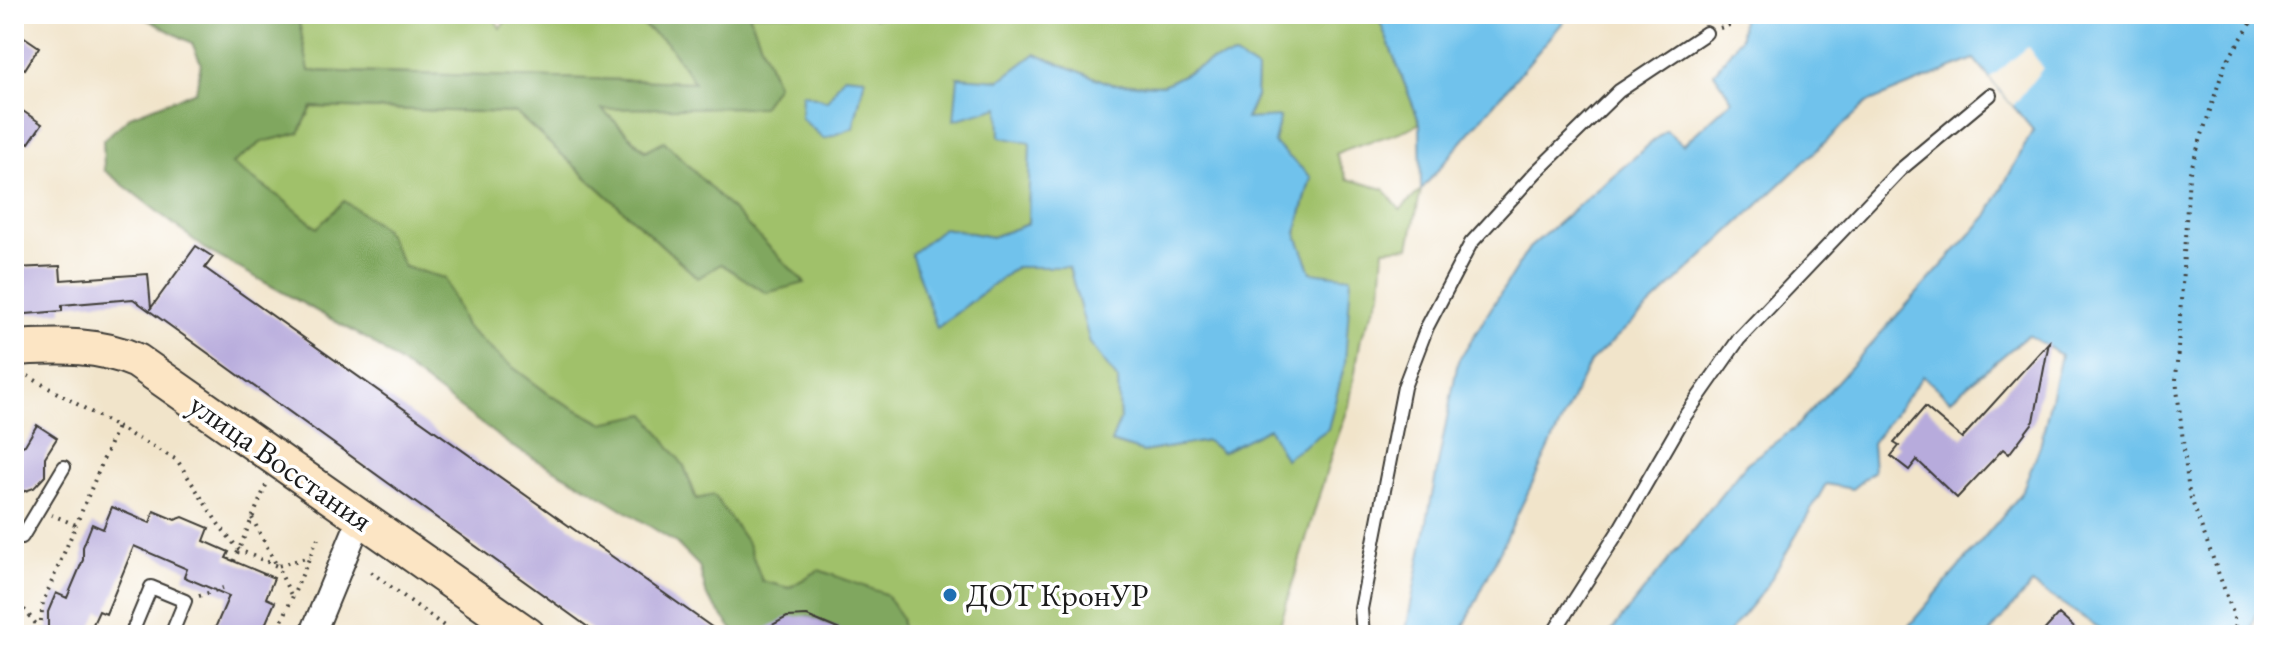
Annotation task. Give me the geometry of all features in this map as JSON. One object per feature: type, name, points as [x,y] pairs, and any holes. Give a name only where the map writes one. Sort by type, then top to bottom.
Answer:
[{"type":"main road","name":"улица Восстания","points":[[20,361],[84,346],[115,351],[137,361],[528,635]]},
{"type":"street","points":[[312,635],[360,519]]},
{"type":"lane","points":[[1363,635],[1361,609],[1404,387],[1427,327],[1471,243],[1536,172],[1619,91],[1706,33]]},
{"type":"lane","points":[[1552,635],[1618,532],[1685,416],[1739,339],[1900,170],[1990,95]]},
{"type":"lane","points":[[14,533],[22,537],[64,467]]},
{"type":"lane","points":[[131,635],[151,587],[185,601],[171,635]]},
{"type":"path","points":[[1706,33],[1764,14]]},
{"type":"path","points":[[2237,635],[2233,613],[2189,493],[2176,380],[2189,175],[2225,64],[2257,14]]},
{"type":"path","points":[[20,361],[117,427],[177,460],[239,550],[277,566],[310,557]]},
{"type":"path","points":[[39,632],[43,602],[117,427]]},
{"type":"path","points":[[234,561],[270,477]]},
{"type":"path","points":[[252,518],[292,597]]},
{"type":"path","points":[[68,522],[76,525]]},
{"type":"path","points":[[276,635],[318,538]]},
{"type":"path","points":[[371,572],[456,635]]},
{"type":"path","points":[[185,601],[223,588]]},
{"type":"path","points":[[14,597],[39,632]]},
{"type":"green space","points":[[137,14],[243,14],[255,19],[299,22],[309,71],[694,82],[667,43],[627,14],[749,14],[777,85],[762,107],[602,109],[645,151],[664,141],[805,283],[766,293],[721,264],[698,278],[516,113],[312,107],[299,133],[262,142],[232,164],[317,228],[344,201],[384,229],[404,267],[445,278],[465,326],[503,360],[553,397],[602,423],[646,414],[684,466],[696,499],[714,495],[748,544],[762,581],[789,588],[819,570],[885,594],[901,617],[903,635],[846,635],[807,616],[766,635],[737,635],[707,596],[699,566],[675,542],[592,490],[511,446],[369,340],[208,251],[104,170],[103,140],[132,115],[196,91],[201,63],[192,43]]},
{"type":"green space","points":[[297,14],[492,14],[500,28],[512,14],[627,14],[667,43],[695,82],[309,71]]},
{"type":"green space","points":[[749,14],[871,14],[874,18],[897,14],[1377,14],[1420,123],[1336,154],[1347,179],[1384,189],[1400,210],[1421,190],[1409,247],[1384,249],[1381,293],[1361,338],[1349,406],[1277,635],[903,635],[901,617],[885,594],[819,570],[788,588],[762,581],[748,544],[697,499],[684,466],[553,397],[503,360],[465,326],[444,278],[404,267],[384,229],[344,201],[318,229],[285,201],[231,164],[262,142],[299,133],[312,107],[516,113],[698,278],[646,151],[601,108],[777,85]],"holes":[[[1035,54],[1111,84],[1163,85],[1211,61],[1235,56],[1257,70],[1256,96],[1246,119],[1311,177],[1296,233],[1311,273],[1350,277],[1269,427],[1222,452],[1207,441],[1143,452],[1111,442],[1120,420],[1118,380],[1090,342],[1069,267],[1016,267],[937,327],[943,228],[992,237],[1028,224],[1030,143],[1000,107],[958,77],[1000,81]],[[865,79],[853,128],[803,93],[827,102]]]},
{"type":"water","points":[[1377,14],[1570,14],[1421,190],[1420,123]]},
{"type":"water","points":[[1742,14],[2264,14],[2264,605],[2256,613],[2251,635],[2110,635],[2032,584],[1988,635],[1901,635],[2021,494],[2040,446],[2061,355],[2028,335],[1950,400],[1923,376],[1872,443],[1874,471],[1852,489],[1826,484],[1767,586],[1727,635],[1608,635],[1747,463],[1795,428],[1987,216],[2033,130],[1974,59],[1867,103],[1590,362],[1460,635],[1405,635],[1458,361],[1529,248],[1666,130],[1683,145],[1732,100],[1714,73],[1741,37]]},
{"type":"water","points":[[1035,54],[1111,84],[1163,85],[1211,61],[1235,56],[1257,70],[1256,96],[1246,119],[1280,117],[1274,143],[1311,177],[1296,233],[1311,272],[1351,277],[1345,363],[1328,429],[1285,459],[1269,428],[1222,452],[1207,441],[1143,452],[1111,442],[1120,420],[1118,380],[1090,343],[1069,267],[1016,267],[937,328],[911,254],[943,228],[992,237],[1028,224],[1030,143],[1000,137],[999,107],[954,120],[958,77],[1000,80]]},
{"type":"water","points":[[844,76],[865,78],[853,128],[824,139],[801,118],[802,93],[827,101]]},
{"type":"pier","points":[[2028,47],[2043,68],[2013,106],[1990,78]]},
{"type":"building","points":[[14,30],[39,47],[25,69],[14,62]]},
{"type":"building","points":[[14,105],[42,124],[29,143],[14,132]]},
{"type":"building","points":[[196,246],[213,257],[205,268],[723,635],[599,635],[133,299],[62,305],[62,311],[14,315],[14,268],[60,266],[61,280],[148,274],[151,308]]},
{"type":"building","points":[[2049,342],[2034,421],[2009,454],[2003,449],[1957,498],[1917,460],[1909,470],[1891,456],[1899,446],[1894,443],[1925,407],[1962,438]]},
{"type":"building","points":[[37,425],[57,438],[45,457],[45,476],[34,488],[14,495],[14,449],[25,445]]},
{"type":"building","points":[[112,507],[150,523],[154,511],[175,520],[183,517],[209,528],[204,541],[229,552],[226,558],[274,578],[266,598],[275,602],[257,635],[212,635],[229,596],[184,577],[187,569],[134,546],[106,614],[99,611],[88,635],[48,635],[48,612],[56,593],[67,598],[83,560],[83,547],[92,524],[103,529]]},
{"type":"building","points":[[2059,614],[2082,635],[2040,635]]},
{"type":"building","points":[[807,616],[852,635],[754,635],[787,617]]},
{"type":"place","name":"ДОТ КронУР","points":[[950,595]]}]
